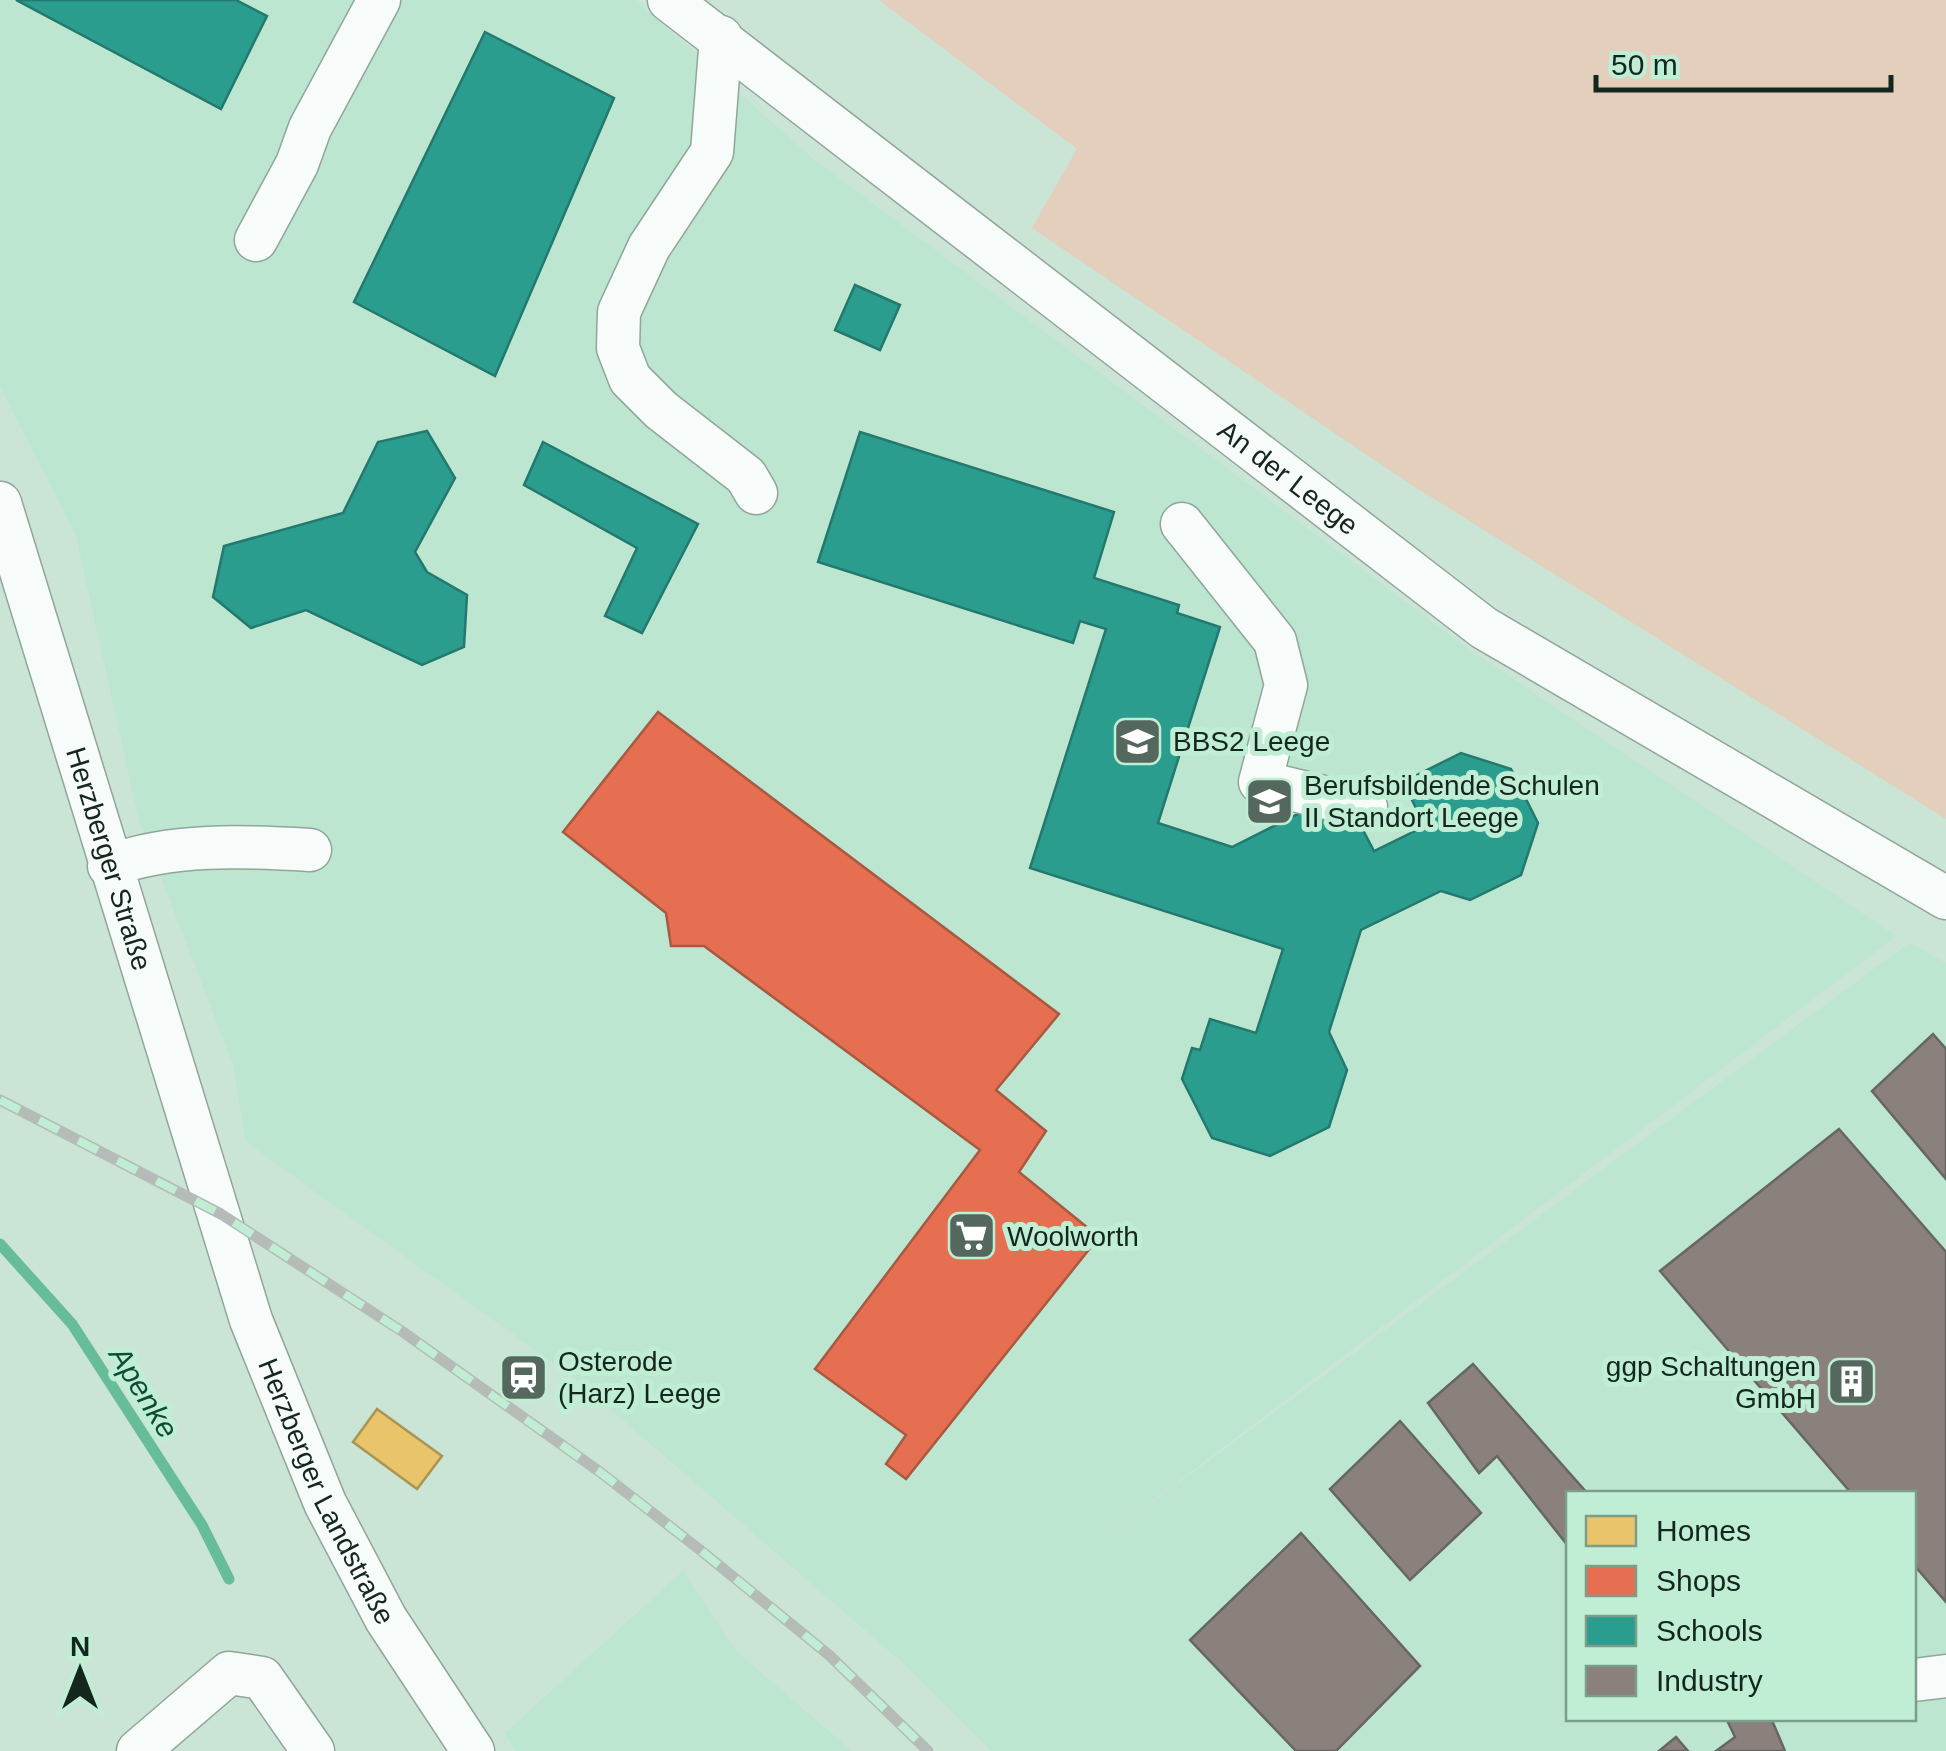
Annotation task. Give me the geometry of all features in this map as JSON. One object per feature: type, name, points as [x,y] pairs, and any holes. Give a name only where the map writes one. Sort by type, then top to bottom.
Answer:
[{"type":"street","points":[[256,240],[296,164],[310,128],[379,0]]},
{"type":"street","name":"An der Leege","points":[[669,0],[1484,628],[1946,898]]},
{"type":"street","points":[[721,38],[712,152],[649,248],[619,312],[618,348],[630,379],[660,410],[746,476],[756,493]]},
{"type":"street","name":"Herzberger Straße","points":[[0,502],[109,866],[220,1214]]},
{"type":"street","points":[[1182,524],[1274,640],[1286,685],[1260,782],[1366,807]]},
{"type":"street","points":[[109,866],[134,856],[160,852],[257,847],[310,850]]},
{"type":"street","name":"Herzberger Landstraße","points":[[220,1214],[250,1320],[325,1504],[386,1618],[473,1751]]},
{"type":"street","points":[[138,1751],[229,1673],[262,1678],[313,1751]]},
{"type":"street","points":[[1916,1680],[1946,1676]]},
{"type":"shaded area","points":[[0,0],[635,0],[811,157],[1463,645],[1896,936],[1088,1550],[1909,943],[1946,963],[1946,1751],[992,1751],[904,1664],[578,1381],[246,1142],[233,1064],[139,821],[76,536],[0,386]]},
{"type":"shaded area","points":[[879,0],[1946,0],[1946,819],[1404,480],[1032,228],[1077,149]]},
{"type":"shaded area","points":[[683,1571],[736,1651],[852,1751],[516,1751],[505,1733]]},
{"type":"building: Homes","points":[[377,1409],[442,1456],[417,1489],[353,1442]]},
{"type":"building: Shops","points":[[658,712],[1059,1014],[996,1090],[1046,1131],[1019,1172],[1099,1237],[906,1479],[886,1464],[906,1435],[815,1369],[980,1150],[704,946],[671,946],[666,913],[563,832]]},
{"type":"building: Schools","points":[[16,0],[236,0],[267,16],[221,109]]},
{"type":"building: Schools","points":[[485,32],[614,98],[495,376],[354,302]]},
{"type":"building: Schools","points":[[855,285],[900,305],[880,350],[835,330]]},
{"type":"building: Schools","points":[[427,431],[455,478],[415,552],[427,572],[467,595],[464,647],[422,665],[306,610],[251,628],[213,597],[224,546],[343,513],[378,442]]},
{"type":"building: Schools","points":[[860,432],[1114,512],[1094,578],[1179,605],[1177,613],[1220,627],[1158,823],[1232,847],[1304,811],[1363,830],[1374,851],[1425,826],[1403,782],[1461,753],[1511,769],[1538,823],[1521,875],[1470,900],[1441,891],[1361,930],[1329,1032],[1347,1070],[1329,1127],[1270,1156],[1212,1138],[1182,1079],[1192,1048],[1200,1050],[1210,1019],[1256,1033],[1283,949],[1030,868],[1106,629],[1080,621],[1073,643],[818,562]]},
{"type":"building: Schools","points":[[543,442],[698,524],[642,633],[605,616],[637,548],[524,485]]},
{"type":"building: Industry","points":[[1933,1034],[1946,1049],[1946,1179],[1872,1091]]},
{"type":"building: Industry","name":"ggp Schaltungen GmbH","points":[[1839,1129],[1946,1252],[1946,1602],[1916,1567],[1916,1491],[1849,1491],[1660,1271]]},
{"type":"building: Industry","points":[[1473,1364],[1585,1491],[1566,1491],[1566,1543],[1497,1456],[1479,1473],[1428,1403]]},
{"type":"building: Industry","points":[[1400,1421],[1481,1513],[1410,1580],[1330,1489]]},
{"type":"building: Industry","points":[[1301,1533],[1420,1666],[1336,1751],[1296,1751],[1190,1640]]},
{"type":"building: Industry","points":[[1727,1721],[1772,1721],[1785,1751],[1716,1751],[1735,1737]]},
{"type":"building: Industry","points":[[1676,1737],[1688,1751],[1659,1751]]},
{"type":"waterway","name":"Apenke","points":[[0,1244],[72,1324],[202,1525],[229,1579]]},
{"type":"railway","points":[[0,1100],[221,1214],[403,1332],[600,1472],[699,1549],[829,1655],[928,1751]]},
{"type":"place","name":"BBS2 Leege","points":[[1138,741]]},
{"type":"place","name":"Berufsbildende Schulen II Standort Leege","points":[[1269,801]]},
{"type":"place","name":"Woolworth","points":[[972,1236]]},
{"type":"place","name":"Osterode (Harz) Leege","points":[[523,1377]]},
{"type":"place","name":"ggp Schaltungen GmbH","points":[[1851,1382]]}]
